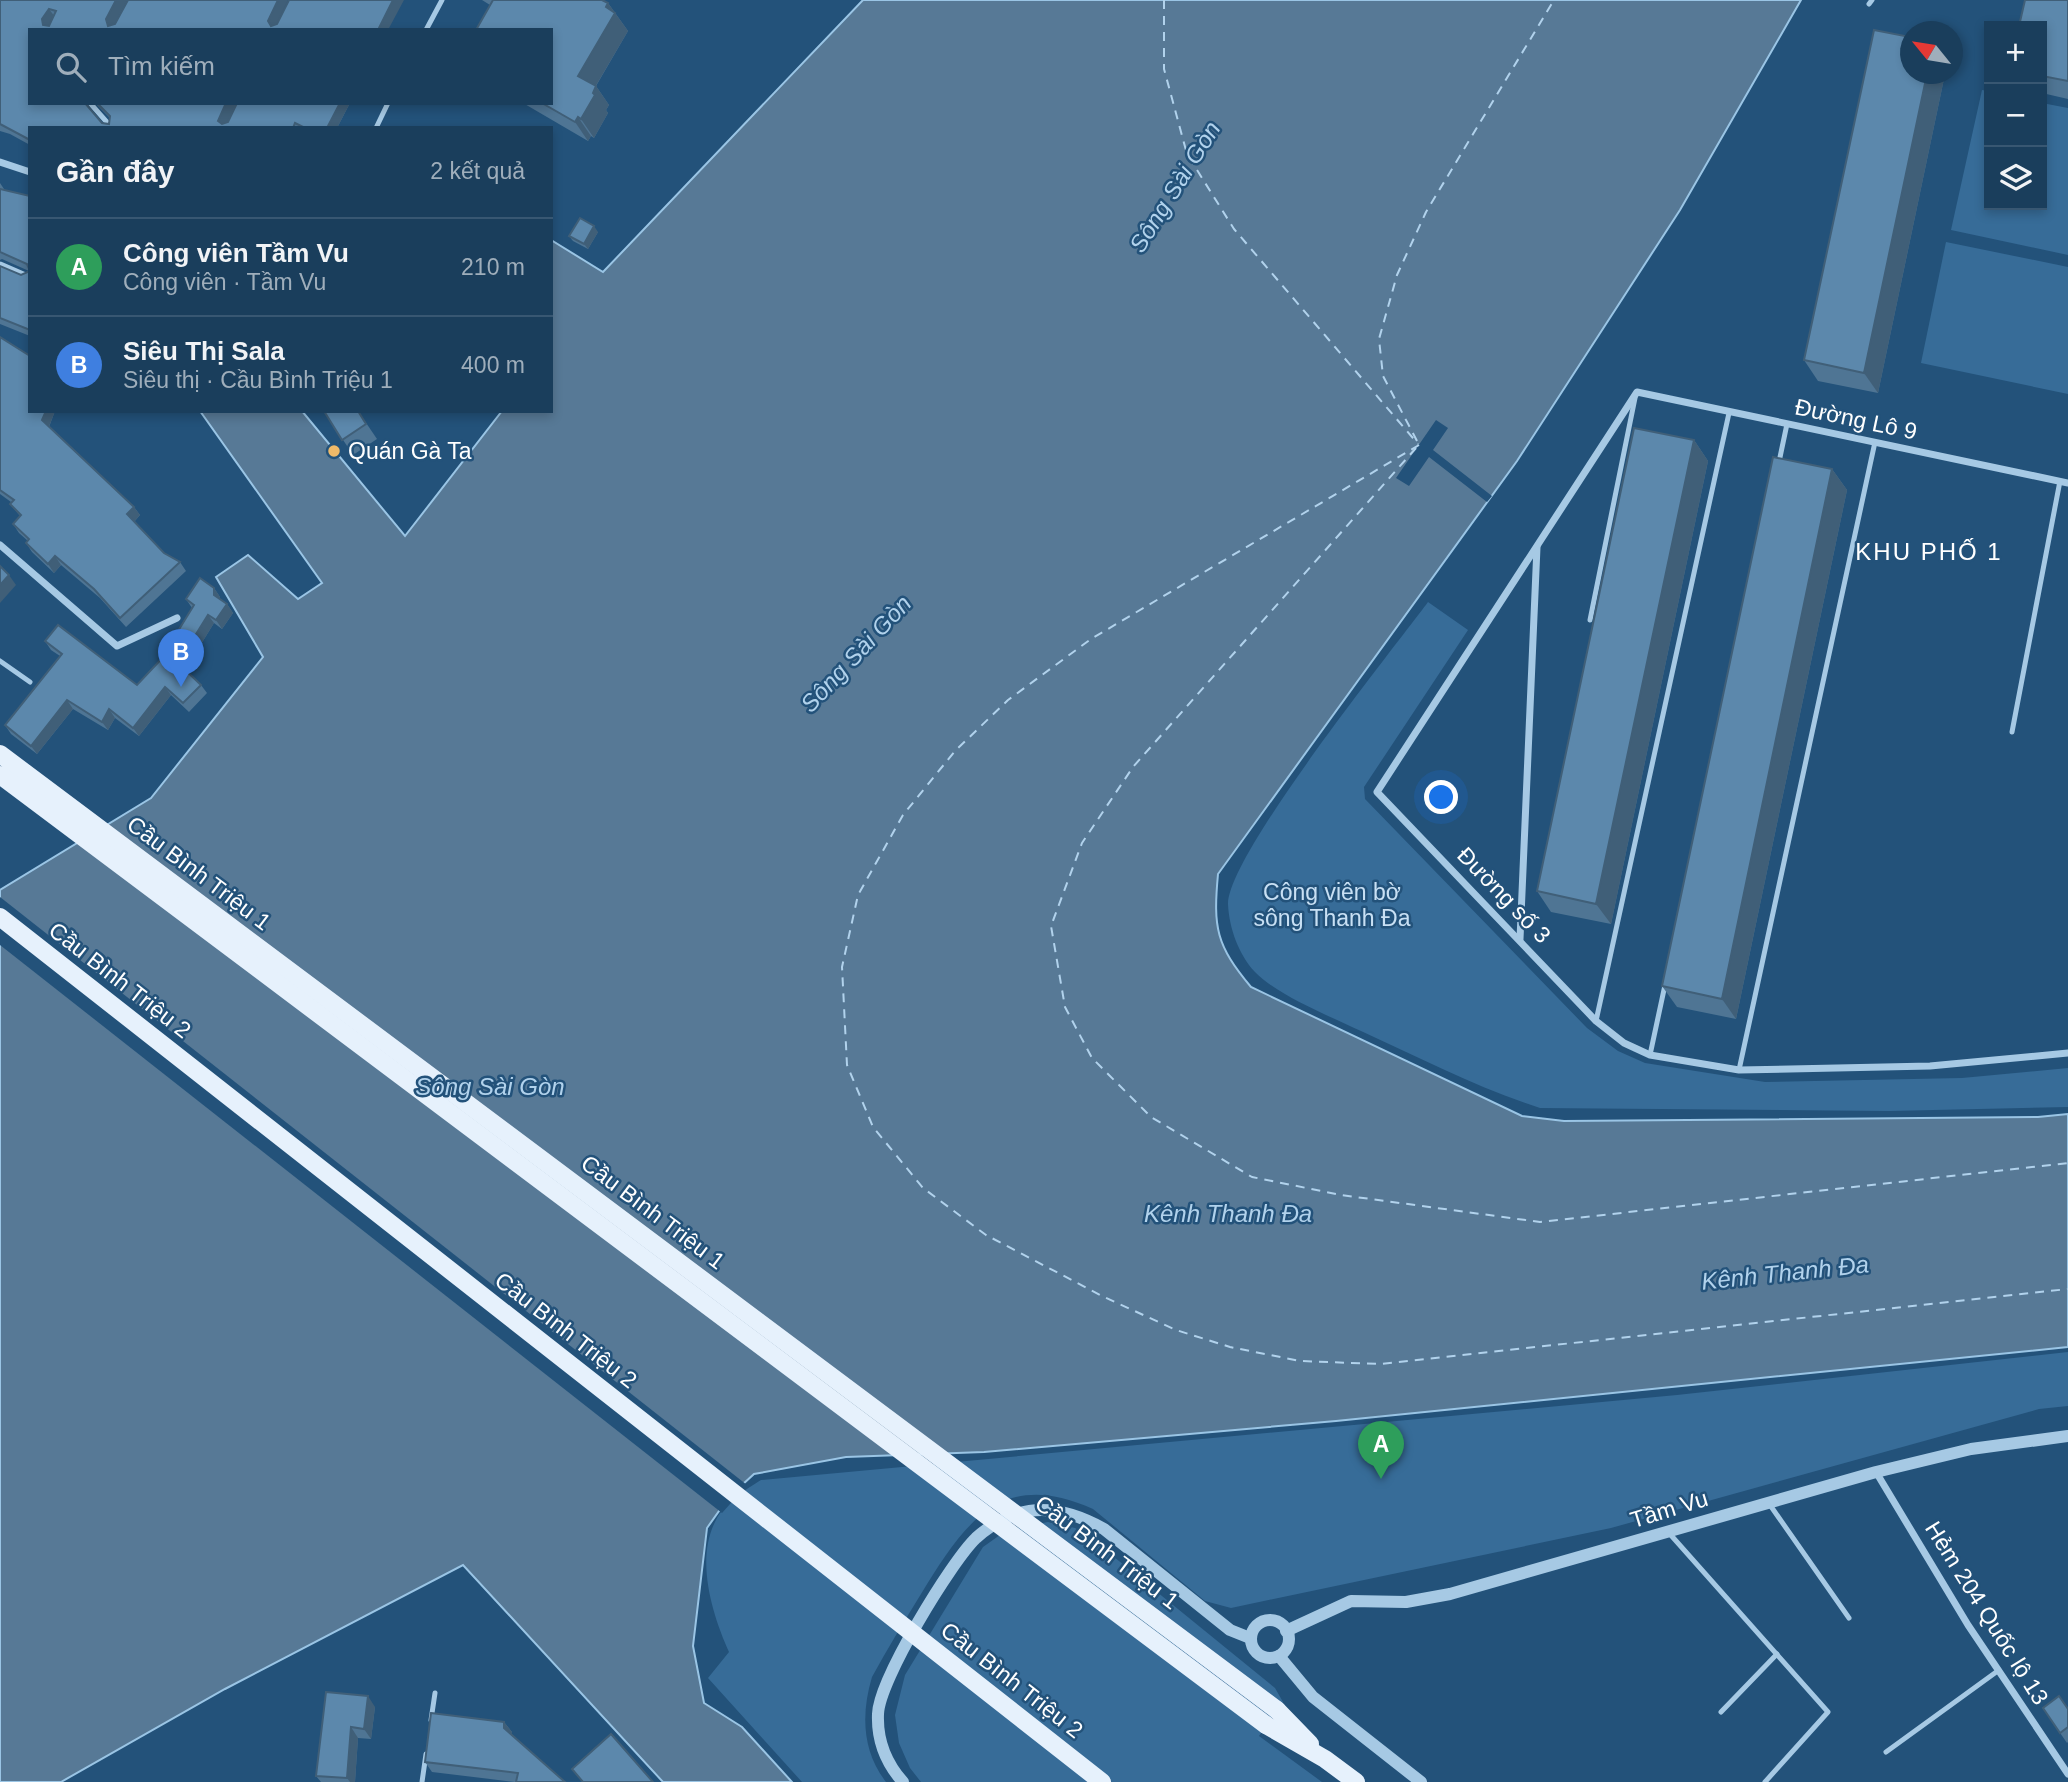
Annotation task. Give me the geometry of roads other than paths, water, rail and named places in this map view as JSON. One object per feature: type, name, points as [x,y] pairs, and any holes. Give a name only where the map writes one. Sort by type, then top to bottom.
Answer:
[{"type":"main road","name":"Cầu Bình Triệu 1","points":[[0,754],[1277,1710],[1325,1759]]},
{"type":"main road","name":"Cầu Bình Triệu 1","points":[[0,775],[1266,1726],[1325,1759]]},
{"type":"main road","name":"Cầu Bình Triệu 2","points":[[0,917],[1102,1782]]},
{"type":"main road","points":[[1325,1759],[1356,1782]]},
{"type":"street","points":[[0,162],[28,171]]},
{"type":"street","points":[[0,265],[28,277]]},
{"type":"street","name":"Đường Lô 9","points":[[1637,392],[2064,482]]},
{"type":"street","name":"Đường số 3","points":[[1637,392],[1377,792],[1596,1021],[1624,1044],[1650,1055],[1739,1070],[1930,1066],[2068,1054]]},
{"type":"street","points":[[0,545],[117,646],[177,618]]},
{"type":"street","points":[[1520,939],[1537,547]]},
{"type":"street","name":"Tầm Vu","points":[[1286,1631],[1350,1601],[1406,1602],[1450,1594],[1876,1472],[1971,1450],[2068,1436]]},
{"type":"street","name":"Hẻm 204 Quốc lộ 13","points":[[1876,1472],[1998,1671],[2067,1771]]},
{"type":"street","points":[[903,1782],[887,1758],[879,1735],[878,1711],[885,1687],[896,1662],[960,1557],[976,1538],[996,1523],[1019,1513],[1049,1509],[1080,1516],[1104,1529],[1230,1630],[1250,1638]]},
{"type":"street","points":[[1266,1620],[1275,1621],[1286,1631],[1288,1644],[1279,1656],[1263,1657],[1252,1646],[1250,1638],[1259,1624],[1266,1620]]},
{"type":"street","points":[[1279,1656],[1313,1697],[1421,1782]]},
{"type":"lane","points":[[427,28],[442,0]]},
{"type":"lane","points":[[92,105],[110,126]]},
{"type":"lane","points":[[377,126],[387,105]]},
{"type":"lane","points":[[1590,620],[1637,392]]},
{"type":"lane","points":[[1596,1021],[1729,413]]},
{"type":"lane","points":[[1779,465],[1787,424]]},
{"type":"lane","points":[[1739,1070],[1875,442]]},
{"type":"lane","points":[[2012,732],[2064,482]]},
{"type":"lane","points":[[0,661],[30,682]]},
{"type":"lane","points":[[1650,1055],[1667,975]]},
{"type":"lane","points":[[1768,1502],[1849,1618]]},
{"type":"lane","points":[[1668,1532],[1828,1712],[1765,1782]]},
{"type":"lane","points":[[1721,1712],[1777,1654]]},
{"type":"lane","points":[[1886,1752],[1998,1671]]},
{"type":"lane","points":[[430,1731],[435,1693]]},
{"type":"lane","points":[[422,1782],[428,1744]]},
{"type":"water","name":"Sông Sài Gòn","points":[[863,0],[1801,0],[1680,210],[1517,461],[1218,874],[1217,922],[1230,959],[1251,987],[1522,1116],[1564,1121],[2038,1117],[2068,1114],[2068,1347],[1336,1421],[984,1452],[846,1457],[754,1474],[729,1497],[707,1528],[693,1646],[704,1703],[742,1727],[792,1782],[663,1782],[463,1565],[225,1689],[61,1782],[0,1782],[0,890],[151,798],[263,657],[216,577],[248,555],[298,599],[322,583],[201,413],[304,413],[405,536],[500,413],[553,413],[553,241],[603,272]]},
{"type":"place","name":"Quán Gà Ta","points":[[334,451]]},
{"type":"place","name":"Siêu Thị Sala","points":[[181,687]]},
{"type":"place","name":"Công viên Tầm Vu","points":[[1381,1479]]},
{"type":"district","name":"KHU PHỐ 1","points":[[1929,552]]},
{"type":"park label","name":"Công viên bờ sông Thanh Đa","points":[[1332,905]]},
{"type":"water label","name":"Kênh Thanh Đa","points":[[1228,1214]]},
{"type":"water label","name":"Kênh Thanh Đa","points":[[1785,1273]]}]
